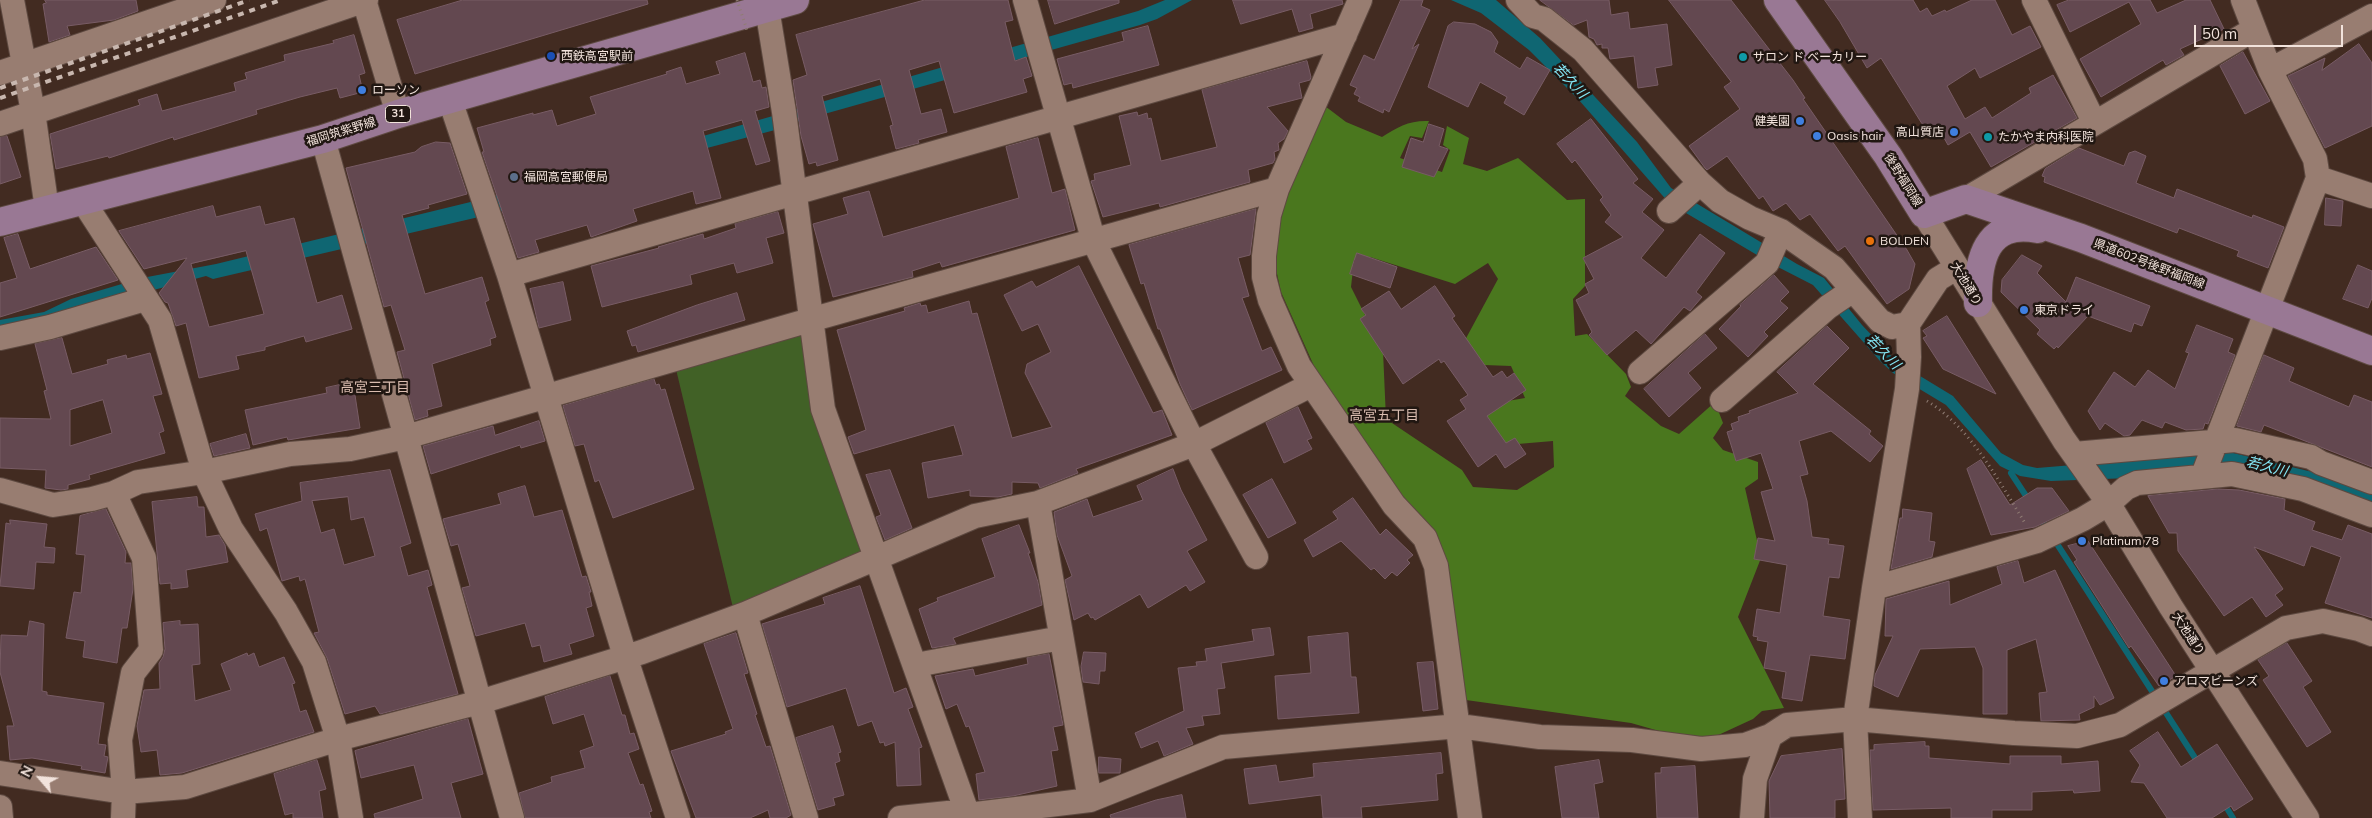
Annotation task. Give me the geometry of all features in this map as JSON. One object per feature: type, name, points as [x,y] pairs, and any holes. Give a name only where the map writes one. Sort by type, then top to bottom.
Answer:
[{"type":"main road","name":"福岡筑紫野線","points":[[0,222],[47,208],[83,201],[323,139],[398,114],[795,0]]},
{"type":"main road","name":"後野福岡線","points":[[1778,0],[1888,156],[1924,214]]},
{"type":"main road","points":[[1924,214],[1966,198]]},
{"type":"main road","name":"県道602号後野福岡線","points":[[1966,198],[2081,238],[2372,351]]},
{"type":"main road","points":[[1978,303],[1977,283],[1984,252],[1990,241],[2003,230],[2024,226],[2081,238]]},
{"type":"street","points":[[12,0],[33,112],[47,208]]},
{"type":"street","points":[[0,73],[191,4],[214,0]]},
{"type":"street","points":[[0,124],[365,0],[398,114]]},
{"type":"street","points":[[1026,0],[1094,242],[1194,444],[1256,557]]},
{"type":"street","points":[[1360,0],[1277,189],[1270,215],[1264,278],[1270,300],[1300,366],[1311,385],[1394,505],[1425,538],[1436,566],[1470,818]]},
{"type":"street","points":[[1518,0],[1533,16],[1544,19],[1584,50],[1697,187],[1780,234],[1834,268],[1850,292],[1880,321],[1892,327],[1908,324]]},
{"type":"street","points":[[2034,0],[2094,122]]},
{"type":"street","points":[[2203,475],[2318,178],[2315,159],[2270,70],[2243,0]]},
{"type":"street","points":[[767,8],[785,119],[823,409],[969,816]]},
{"type":"street","points":[[2270,70],[2372,16]]},
{"type":"street","points":[[1966,198],[2253,30]]},
{"type":"street","points":[[509,274],[1345,35]]},
{"type":"street","points":[[450,100],[509,274],[625,656],[678,818]]},
{"type":"street","points":[[323,139],[512,818]]},
{"type":"street","points":[[2318,178],[2372,196]]},
{"type":"street","points":[[1670,211],[1697,187]]},
{"type":"street","points":[[2,497],[53,505],[114,493],[138,482],[204,472],[290,454],[350,449],[406,437],[810,320],[1094,242],[1277,189]]},
{"type":"street","points":[[83,201],[160,320],[204,472],[231,529],[286,612],[314,662],[338,740],[351,818]]},
{"type":"street","name":"大池通り","points":[[1924,214],[1978,303],[2307,818]]},
{"type":"street","points":[[1640,372],[1767,263],[1780,234]]},
{"type":"street","points":[[1860,818],[1855,719],[1874,588],[1907,389],[1909,357],[1908,324],[1938,280],[1956,268]]},
{"type":"street","points":[[0,338],[50,327],[140,290]]},
{"type":"street","points":[[1722,400],[1828,307],[1850,292]]},
{"type":"street","points":[[0,772],[124,792],[186,787],[338,740],[480,702],[625,656],[745,614],[975,516],[1038,503],[1194,444],[1311,385]]},
{"type":"street","points":[[2074,454],[2217,440],[2235,440],[2311,457],[2321,463],[2372,482]]},
{"type":"street","points":[[1874,588],[2037,541],[2063,530],[2108,504],[2126,488],[2137,483],[2203,475],[2232,474],[2303,489],[2372,515]]},
{"type":"street","points":[[114,493],[144,558],[151,650],[133,673],[120,740],[124,792],[123,818]]},
{"type":"street","points":[[1038,503],[1090,800]]},
{"type":"street","points":[[745,614],[806,818]]},
{"type":"street","points":[[900,818],[948,813],[969,816],[1090,800],[1223,747],[1459,726],[1540,737],[1632,740],[1701,749],[1745,745],[1770,736],[1787,725],[1855,719],[2014,733],[2077,736],[2120,725],[2174,695],[2234,656],[2286,628],[2323,621],[2372,634]]},
{"type":"street","points":[[916,665],[1061,638]]},
{"type":"street","points":[[1752,818],[1755,779],[1770,736]]},
{"type":"street","points":[[0,806],[1,818]]},
{"type":"path","points":[[737,0],[747,30]]},
{"type":"path","points":[[1907,389],[1943,411],[1986,461],[2037,541]]},
{"type":"green space","points":[[1321,103],[1346,122],[1382,137],[1404,125],[1429,121],[1422,138],[1410,136],[1400,158],[1442,172],[1450,150],[1443,145],[1447,126],[1469,138],[1463,164],[1487,171],[1518,158],[1567,200],[1585,199],[1585,286],[1573,299],[1575,336],[1587,334],[1626,374],[1631,387],[1625,396],[1661,426],[1679,434],[1715,402],[1723,423],[1713,438],[1723,450],[1758,462],[1758,479],[1745,488],[1761,558],[1738,617],[1784,708],[1762,711],[1753,719],[1701,743],[1631,723],[1466,700],[1442,563],[1398,501],[1318,375],[1281,292],[1272,251],[1282,192]],"holes":[[[1370,257],[1455,284],[1488,263],[1498,279],[1464,342],[1484,365],[1511,366],[1525,398],[1478,406],[1506,445],[1553,441],[1554,467],[1517,490],[1473,487],[1462,470],[1386,419],[1383,351],[1351,287],[1354,260]]]},
{"type":"green space","points":[[804,328],[870,556],[734,612],[675,365]]},
{"type":"water","points":[[1165,0],[1192,0],[1157,19],[1140,25],[796,122],[775,130],[643,165],[496,213],[213,279],[206,276],[0,331],[0,320],[44,312],[71,299],[142,278],[216,264],[491,197],[1138,11]]},
{"type":"water","name":"若久川","points":[[1451,0],[1496,0],[1540,38],[1637,142],[1671,188],[1797,264],[1824,278],[1862,325],[1897,362],[1953,396],[2001,453],[2023,465],[2037,468],[2229,452],[2325,475],[2372,491],[2372,508],[2304,483],[2130,478],[2051,481],[2020,476],[2000,466],[1946,405],[1893,373],[1880,361],[1813,285],[1774,265],[1669,203],[1578,99],[1529,50],[1481,13]]},
{"type":"building","points":[[45,0],[136,0],[138,11],[114,20],[67,26],[70,35],[49,42],[43,4],[46,3]]},
{"type":"building","points":[[463,0],[647,0],[648,4],[415,74],[397,20]]},
{"type":"building","points":[[925,0],[1008,0],[1013,20],[1005,22],[1015,61],[1026,57],[1032,76],[1023,79],[1027,92],[954,113],[939,61],[909,70],[921,114],[941,109],[947,132],[918,140],[919,143],[896,149],[890,126],[893,125],[880,79],[822,96],[838,160],[817,166],[816,162],[809,164],[801,136],[793,80],[807,75],[796,35]]},
{"type":"building","points":[[1048,0],[1119,0],[1119,3],[1055,24]]},
{"type":"building","points":[[1233,0],[1342,0],[1343,4],[1310,14],[1313,28],[1299,32],[1292,9],[1241,24]]},
{"type":"building","points":[[1401,0],[1423,0],[1421,6],[1430,10],[1412,49],[1419,44],[1389,112],[1384,109],[1383,113],[1358,101],[1360,97],[1354,94],[1357,88],[1350,85],[1364,55],[1374,60]]},
{"type":"building","points":[[1540,0],[1609,0],[1611,15],[1628,12],[1630,29],[1667,24],[1672,65],[1655,68],[1658,85],[1638,88],[1634,56],[1610,59],[1608,48],[1602,48],[1602,44],[1597,45],[1594,39],[1589,37],[1587,20],[1574,25]]},
{"type":"building","points":[[1669,0],[1731,0],[1793,80],[1805,98],[1803,99],[1907,250],[1915,264],[1909,289],[1887,304],[1845,246],[1838,251],[1810,214],[1800,220],[1786,203],[1773,211],[1763,196],[1759,199],[1727,156],[1707,170],[1705,168],[1689,146],[1740,109],[1724,87],[1731,82]]},
{"type":"building","points":[[1825,0],[1913,0],[1920,12],[1927,8],[1932,16],[1972,0],[1995,0],[2012,35],[2030,26],[2041,47],[1980,78],[1975,68],[1947,86],[1965,119],[1985,107],[1992,118],[2031,93],[2029,88],[2053,75],[2077,118],[1991,167],[1970,132],[1948,145],[1939,129],[1929,135],[1881,58],[1867,68]]},
{"type":"building","points":[[2069,0],[2150,0],[2157,13],[2186,0],[2210,0],[2224,29],[2180,49],[2184,55],[2166,65],[2163,60],[2101,97],[2080,59],[2141,24],[2129,2],[2070,32],[2057,5]]},
{"type":"building","points":[[1454,22],[1475,24],[1491,32],[1498,42],[1494,52],[1520,69],[1527,57],[1550,70],[1524,115],[1504,103],[1507,97],[1480,82],[1468,107],[1428,87],[1448,26]]},
{"type":"building","points":[[1148,26],[1159,65],[1073,88],[1072,83],[1064,85],[1057,59],[1124,41],[1122,33]]},
{"type":"building","points":[[354,35],[365,73],[359,75],[363,92],[340,98],[337,88],[300,97],[256,110],[257,114],[174,140],[173,137],[109,158],[108,156],[56,169],[50,134],[140,105],[138,100],[157,94],[162,111],[236,91],[234,83],[247,79],[245,73],[285,61],[284,55],[334,43],[333,41]]},
{"type":"building","points":[[2359,44],[2372,63],[2372,126],[2325,148],[2288,76],[2325,58],[2322,70]]},
{"type":"building","points":[[2243,52],[2270,101],[2245,114],[2220,66]]},
{"type":"building","points":[[745,53],[753,82],[760,80],[762,88],[766,87],[769,107],[755,111],[770,161],[756,165],[742,120],[703,131],[721,198],[696,204],[693,191],[633,209],[637,221],[591,237],[587,225],[535,240],[539,252],[518,258],[482,152],[484,152],[477,128],[533,113],[533,115],[552,110],[557,126],[596,114],[590,97],[667,74],[666,72],[681,67],[686,84],[720,74],[716,62]]},
{"type":"building","points":[[1307,61],[1311,77],[1310,80],[1299,83],[1302,98],[1267,107],[1288,131],[1284,139],[1278,143],[1279,150],[1274,152],[1275,159],[1273,163],[1248,170],[1250,182],[1160,207],[1159,203],[1103,217],[1091,181],[1095,180],[1094,174],[1131,165],[1119,116],[1137,112],[1138,116],[1147,113],[1148,119],[1151,118],[1161,161],[1217,147],[1202,90]]},
{"type":"building","points":[[1591,119],[1638,179],[1633,183],[1653,199],[1642,212],[1664,230],[1641,258],[1666,278],[1700,234],[1725,253],[1696,292],[1702,297],[1690,311],[1684,307],[1651,344],[1636,330],[1607,355],[1589,335],[1592,332],[1576,300],[1589,293],[1585,284],[1594,279],[1583,258],[1623,237],[1605,222],[1611,215],[1600,200],[1603,197],[1575,160],[1572,163],[1557,144]]},
{"type":"building","points":[[1429,124],[1444,129],[1439,146],[1448,149],[1434,177],[1402,167],[1411,138],[1423,142]]},
{"type":"building","points":[[7,136],[21,177],[0,184],[0,137]]},
{"type":"building","points":[[1038,138],[1052,193],[1065,189],[1075,230],[942,267],[940,262],[912,271],[913,277],[833,297],[813,224],[848,214],[843,198],[869,191],[883,237],[1019,198],[1006,147]]},
{"type":"building","points":[[436,142],[450,143],[467,194],[428,205],[429,208],[402,215],[425,294],[482,277],[489,300],[485,302],[496,337],[490,339],[491,345],[432,364],[442,406],[427,410],[428,416],[415,420],[397,352],[405,350],[391,305],[384,307],[346,168],[415,152],[421,147]]},
{"type":"building","points":[[2079,148],[2124,166],[2129,153],[2135,151],[2146,156],[2136,183],[2174,198],[2177,189],[2252,218],[2253,215],[2284,227],[2268,268],[2237,256],[2239,251],[2179,228],[2177,233],[2044,182],[2045,177],[2042,176],[2045,169]]},
{"type":"building","points":[[2326,198],[2343,201],[2341,226],[2325,225]]},
{"type":"building","points":[[213,206],[216,217],[260,206],[265,225],[294,218],[317,303],[342,295],[352,329],[306,342],[304,336],[265,347],[265,350],[236,356],[239,369],[199,378],[186,323],[176,326],[168,303],[165,302],[159,293],[187,258],[144,269],[119,231]],"holes":[[[246,251],[264,314],[209,327],[191,264]]]},
{"type":"building","points":[[1256,209],[1250,255],[1238,258],[1249,296],[1242,298],[1262,351],[1271,347],[1282,370],[1192,410],[1180,384],[1160,329],[1158,329],[1144,283],[1141,284],[1129,245]]},
{"type":"building","points":[[778,212],[784,233],[766,238],[773,263],[737,273],[734,263],[690,275],[692,284],[602,307],[591,266],[703,234],[704,239],[736,228],[735,224]]},
{"type":"building","points":[[18,234],[30,269],[96,247],[118,280],[0,317],[0,283],[17,278],[4,238]]},
{"type":"building","points":[[1357,253],[1397,267],[1390,288],[1350,274]]},
{"type":"building","points":[[2022,255],[2042,266],[2037,273],[2066,302],[2076,277],[2150,306],[2142,326],[2134,323],[2131,332],[2088,316],[2058,348],[2057,346],[2054,349],[2037,334],[2040,330],[2001,292],[2002,280]]},
{"type":"building","points":[[2358,265],[2372,271],[2372,298],[2368,308],[2343,299]]},
{"type":"building","points":[[1079,266],[1153,413],[1162,410],[1172,435],[1076,469],[1078,473],[1040,488],[1038,483],[1012,482],[1012,494],[998,497],[970,496],[970,490],[928,498],[922,463],[963,455],[954,425],[854,454],[848,437],[866,430],[837,330],[905,311],[904,308],[920,303],[921,306],[926,305],[928,313],[969,301],[972,314],[977,313],[1012,438],[1052,427],[1025,373],[1027,364],[1051,352],[1038,324],[1022,331],[1004,295],[1032,281],[1036,287]]},
{"type":"building","points":[[1774,275],[1789,292],[1780,301],[1788,308],[1764,332],[1768,336],[1748,357],[1719,329],[1740,305]]},
{"type":"building","points":[[563,282],[571,320],[539,328],[530,289]]},
{"type":"building","points":[[1435,286],[1455,316],[1452,318],[1493,377],[1502,371],[1507,378],[1514,373],[1526,390],[1487,416],[1506,443],[1515,438],[1526,454],[1505,468],[1496,454],[1478,467],[1447,421],[1466,409],[1460,400],[1468,395],[1444,361],[1441,363],[1439,359],[1403,384],[1360,319],[1366,315],[1361,309],[1389,291],[1401,309]]},
{"type":"building","points":[[737,293],[745,320],[638,352],[636,345],[632,346],[627,331],[697,305]]},
{"type":"building","points":[[1947,316],[1996,394],[1943,369],[1923,338],[1927,336],[1923,331]]},
{"type":"building","points":[[2197,325],[2233,339],[2228,352],[2235,355],[2208,424],[2205,423],[2203,429],[2186,430],[2165,422],[2162,428],[2142,420],[2130,435],[2124,436],[2105,423],[2100,430],[2088,411],[2114,372],[2135,387],[2148,370],[2175,389],[2189,353],[2186,352]]},
{"type":"building","points":[[1827,326],[1849,348],[1813,384],[1871,431],[1869,434],[1883,446],[1870,462],[1831,431],[1799,441],[1808,474],[1800,476],[1807,501],[1812,537],[1829,539],[1828,544],[1844,546],[1839,578],[1829,577],[1823,616],[1850,620],[1845,659],[1810,655],[1802,701],[1782,698],[1786,672],[1764,668],[1768,642],[1757,640],[1758,637],[1753,636],[1757,609],[1780,613],[1787,565],[1754,559],[1758,538],[1775,541],[1761,492],[1773,489],[1761,453],[1736,461],[1727,432],[1733,430],[1731,424],[1739,421],[1738,417],[1798,393],[1777,372]]},
{"type":"building","points":[[1705,334],[1717,348],[1688,373],[1701,388],[1669,417],[1644,389]]},
{"type":"building","points":[[62,338],[72,374],[108,364],[107,360],[126,355],[127,359],[150,353],[162,394],[153,396],[164,431],[159,433],[165,453],[89,475],[90,479],[68,485],[68,489],[61,490],[45,488],[46,470],[0,468],[0,418],[51,419],[44,391],[47,390],[35,344]],"holes":[[[103,400],[112,433],[70,446],[70,410]]]},
{"type":"building","points":[[2264,355],[2294,368],[2289,381],[2349,407],[2354,395],[2372,402],[2372,467],[2264,425],[2261,432],[2237,426]]},
{"type":"building","points":[[654,379],[656,385],[659,384],[661,390],[665,389],[694,489],[613,518],[599,480],[595,482],[584,444],[575,446],[563,406]]},
{"type":"building","points":[[353,382],[360,428],[288,440],[287,437],[253,445],[245,410],[327,393],[326,388]]},
{"type":"building","points":[[1298,407],[1312,438],[1307,440],[1312,449],[1284,463],[1266,423]]},
{"type":"building","points":[[539,421],[545,441],[521,448],[520,445],[431,474],[423,446],[493,426],[495,435]]},
{"type":"building","points":[[246,434],[250,448],[214,456],[210,444]]},
{"type":"building","points":[[1981,460],[2010,505],[2037,488],[2052,488],[2069,511],[2035,527],[1991,535],[1967,469]]},
{"type":"building","points":[[1173,469],[1181,490],[1207,540],[1187,551],[1205,582],[1190,591],[1186,585],[1148,608],[1140,594],[1095,620],[1088,613],[1074,620],[1065,580],[1072,576],[1057,535],[1054,512],[1087,499],[1093,517],[1143,500],[1137,486]]},
{"type":"building","points":[[390,470],[411,543],[400,547],[408,576],[428,570],[432,585],[427,587],[458,694],[380,714],[375,706],[345,714],[327,658],[314,633],[319,632],[305,579],[300,581],[299,576],[282,581],[267,528],[260,531],[255,514],[302,501],[300,483]],"holes":[[[348,497],[351,520],[364,517],[375,556],[344,565],[334,529],[321,533],[312,501]]]},
{"type":"building","points":[[890,470],[912,528],[885,540],[876,517],[881,515],[866,475]]},
{"type":"building","points":[[1272,479],[1296,523],[1268,538],[1243,495]]},
{"type":"building","points":[[525,486],[534,517],[562,510],[582,577],[586,576],[591,592],[589,592],[592,606],[586,608],[594,636],[569,644],[572,654],[544,662],[540,645],[532,647],[525,623],[476,636],[462,588],[470,586],[458,544],[451,546],[443,519],[501,504],[498,494]]},
{"type":"building","points":[[2218,489],[2239,490],[2285,499],[2284,510],[2315,522],[2312,530],[2342,540],[2348,525],[2372,534],[2372,618],[2325,603],[2341,557],[2311,546],[2304,566],[2254,547],[2283,589],[2275,595],[2283,605],[2266,617],[2252,597],[2224,616],[2178,551],[2177,533],[2169,533],[2148,496]]},
{"type":"building","points":[[197,497],[198,507],[204,507],[206,537],[219,535],[225,545],[228,562],[186,570],[188,587],[171,589],[171,583],[160,584],[152,502]]},
{"type":"building","points":[[1353,498],[1380,535],[1386,529],[1413,555],[1407,560],[1410,563],[1397,576],[1392,572],[1385,579],[1374,568],[1371,570],[1341,541],[1313,557],[1304,540],[1338,519],[1333,512]]},
{"type":"building","points":[[106,509],[126,552],[125,563],[131,563],[133,589],[127,628],[122,628],[117,663],[83,657],[85,641],[66,638],[74,592],[81,593],[85,555],[76,554],[80,516]]},
{"type":"building","points":[[1903,509],[1932,513],[1929,541],[1935,542],[1932,557],[1891,569],[1900,518],[1902,518]]},
{"type":"building","points":[[10,520],[47,524],[44,547],[55,548],[54,563],[36,562],[34,589],[0,586],[6,523],[10,524]]},
{"type":"building","points":[[1019,525],[1030,553],[1028,553],[1038,582],[1042,605],[953,638],[956,644],[932,648],[919,609],[938,601],[937,598],[995,577],[982,539]]},
{"type":"building","points":[[2088,541],[2176,676],[2159,686],[2131,646],[2129,648],[2074,562],[2077,560],[2068,546]]},
{"type":"building","points":[[2018,561],[2024,583],[2055,570],[2114,698],[2100,705],[2094,696],[2094,707],[2079,714],[2080,720],[2041,721],[2039,693],[2047,692],[2036,639],[2007,650],[2007,714],[1983,714],[1983,668],[1975,647],[1920,649],[1898,697],[1874,686],[1875,675],[1893,636],[1885,636],[1886,599],[1949,581],[1950,605],[2002,584],[1997,567]]},
{"type":"building","points":[[860,586],[894,693],[906,688],[913,707],[908,709],[922,747],[919,748],[921,785],[897,786],[895,742],[885,746],[884,742],[880,743],[872,721],[858,726],[846,688],[787,707],[762,624],[825,604],[823,598]]},
{"type":"building","points":[[30,621],[44,624],[42,691],[47,692],[47,695],[104,703],[98,744],[106,745],[104,756],[108,757],[105,773],[81,769],[82,766],[32,758],[10,760],[7,726],[14,726],[0,672],[1,635],[27,636]]},
{"type":"building","points":[[180,621],[180,625],[198,624],[200,664],[192,665],[195,701],[231,690],[221,664],[247,653],[248,656],[254,653],[259,667],[284,657],[295,683],[292,684],[300,712],[306,710],[314,732],[182,773],[160,775],[157,750],[141,752],[137,726],[144,690],[160,689],[159,663],[165,649],[163,623]]},
{"type":"building","points":[[1270,628],[1274,655],[1221,663],[1225,688],[1217,689],[1220,714],[1202,716],[1204,725],[1186,728],[1193,744],[1164,756],[1158,741],[1141,748],[1135,733],[1184,711],[1178,668],[1197,666],[1196,662],[1207,661],[1205,649],[1254,641],[1252,630]]},
{"type":"building","points":[[736,633],[748,673],[744,674],[757,714],[755,715],[766,747],[770,746],[791,815],[786,818],[770,818],[768,810],[750,818],[696,818],[671,751],[726,734],[725,732],[733,729],[704,644]]},
{"type":"building","points":[[1348,633],[1351,677],[1356,677],[1359,713],[1278,719],[1275,676],[1311,673],[1308,637]]},
{"type":"building","points":[[2287,643],[2312,681],[2303,687],[2331,732],[2307,747],[2263,680],[2269,676],[2258,660]]},
{"type":"building","points":[[1084,652],[1106,653],[1105,671],[1100,671],[1099,684],[1083,682],[1081,667]]},
{"type":"building","points":[[1049,654],[1063,725],[1053,727],[1058,750],[1051,751],[1057,786],[1013,796],[979,800],[976,774],[985,772],[969,726],[966,727],[957,704],[946,709],[935,676],[973,669],[975,676],[1028,664],[1027,658]]},
{"type":"building","points":[[1433,662],[1438,709],[1423,711],[1417,663]]},
{"type":"building","points":[[610,676],[622,715],[625,715],[630,734],[634,733],[639,749],[628,753],[640,785],[643,784],[652,811],[649,812],[651,818],[525,818],[519,793],[552,782],[551,777],[585,768],[580,751],[594,746],[584,714],[553,724],[545,697]]},
{"type":"building","points":[[468,719],[483,774],[451,783],[461,818],[375,818],[374,814],[423,799],[414,765],[361,778],[355,751]]},
{"type":"building","points":[[833,726],[841,752],[838,753],[840,761],[835,763],[844,795],[833,798],[835,805],[818,810],[796,738]]},
{"type":"building","points":[[2158,732],[2181,767],[2217,744],[2253,799],[2234,811],[2231,806],[2212,818],[2167,818],[2144,783],[2131,782],[2140,765],[2130,751]]},
{"type":"building","points":[[1925,742],[1925,746],[1929,746],[1929,758],[2010,764],[2010,756],[2061,756],[2061,764],[2098,761],[2100,791],[2074,793],[2073,790],[2032,792],[2032,810],[1992,810],[1992,818],[1951,818],[1951,808],[1873,810],[1870,750],[1874,750],[1874,745]]},
{"type":"building","points":[[1842,749],[1845,799],[1835,800],[1835,818],[1770,818],[1769,781],[1781,756]]},
{"type":"building","points":[[1441,753],[1443,773],[1436,774],[1438,800],[1361,807],[1362,818],[1323,818],[1321,795],[1249,804],[1244,769],[1276,765],[1279,782],[1314,777],[1313,764]]},
{"type":"building","points":[[1099,757],[1121,759],[1120,773],[1099,773]]},
{"type":"building","points":[[317,760],[326,789],[319,791],[323,818],[293,818],[293,813],[285,815],[274,774]]},
{"type":"building","points":[[1599,760],[1603,782],[1594,784],[1599,818],[1562,818],[1555,767]]},
{"type":"building","points":[[1695,766],[1698,818],[1657,818],[1655,773],[1661,773],[1661,768]]},
{"type":"building","points":[[1182,795],[1186,818],[1111,818],[1110,815],[1156,800]]},
{"type":"waterway","points":[[2011,473],[2030,502]]},
{"type":"waterway","points":[[2039,516],[2199,764]]},
{"type":"waterway","points":[[2223,802],[2233,818]]},
{"type":"railway","points":[[0,88],[249,0]]},
{"type":"railway","points":[[0,98],[281,0]]},
{"type":"place","name":"西鉄高宮駅前","points":[[551,56]]},
{"type":"place","name":"サロン ド ベーカリー","points":[[1743,57]]},
{"type":"place","name":"ローソン","points":[[362,90]]},
{"type":"place","name":"健美園","points":[[1800,121]]},
{"type":"place","name":"高山質店","points":[[1954,132]]},
{"type":"place","name":"Oasis hair","points":[[1817,136]]},
{"type":"place","name":"たかやま内科医院","points":[[1988,137]]},
{"type":"place","name":"福岡高宮郵便局","points":[[514,177]]},
{"type":"place","name":"BOLDEN","points":[[1870,241]]},
{"type":"place","name":"東京ドライ","points":[[2024,310]]},
{"type":"place","name":"Platinum 78","points":[[2082,541]]},
{"type":"place","name":"アロマビーンズ","points":[[2164,681]]},
{"type":"district","name":"高宮三丁目","points":[[375,388]]},
{"type":"district","name":"高宮五丁目","points":[[1384,416]]}]
